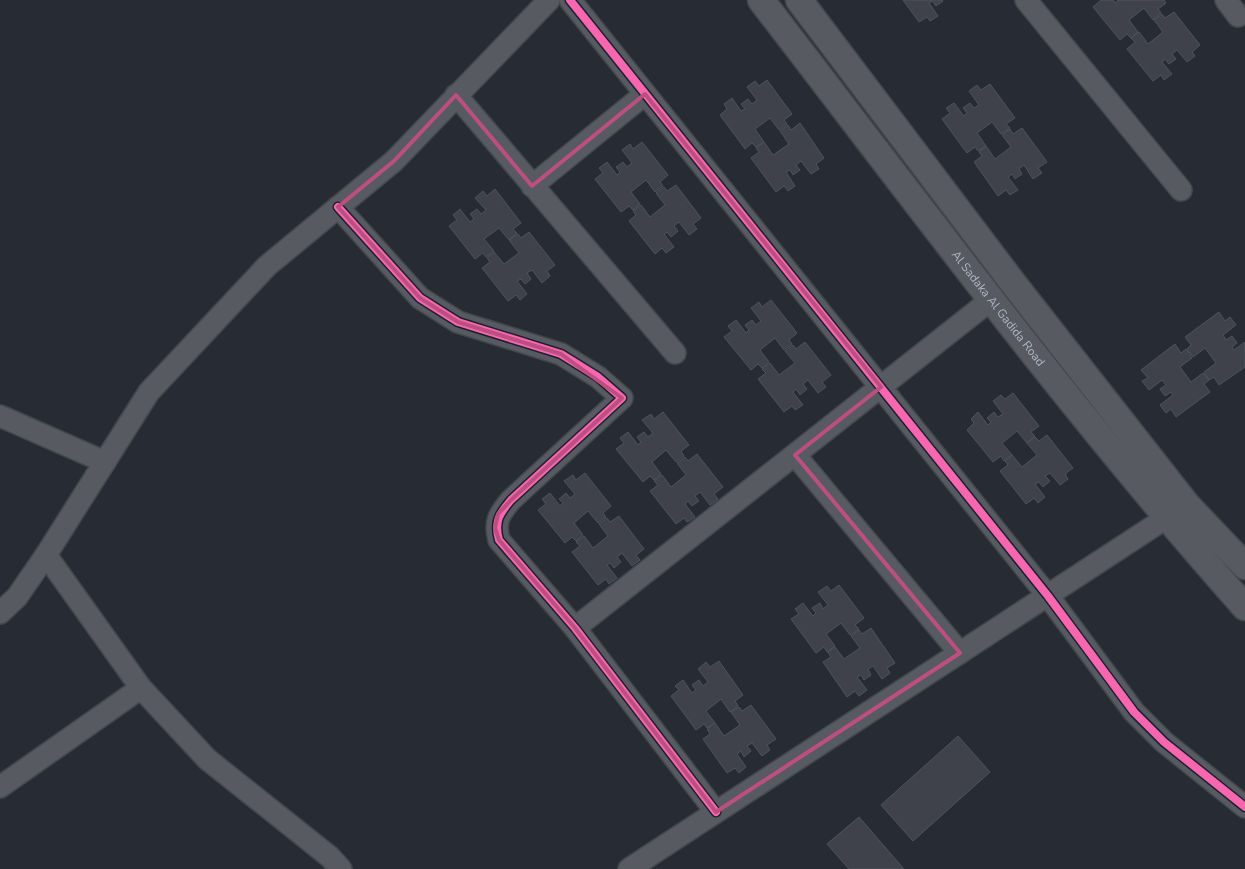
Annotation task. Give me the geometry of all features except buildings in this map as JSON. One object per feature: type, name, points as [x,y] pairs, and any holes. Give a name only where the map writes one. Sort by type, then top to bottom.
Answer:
[{"type":"street","points":[[0,613],[17,597],[46,555],[155,385],[266,266],[394,161],[549,0]]},
{"type":"street","points":[[570,0],[1048,596],[1134,712],[1164,742],[1245,807]]},
{"type":"street","name":"Al Sadaka Al Gadida Road","points":[[761,0],[992,299],[1177,512],[1245,566]]},
{"type":"street","name":"Al Sadaka Al Gadida Road","points":[[800,0],[1013,283],[1245,607]]},
{"type":"street","points":[[1026,0],[1181,190]]},
{"type":"street","points":[[532,186],[645,94]]},
{"type":"street","points":[[456,95],[675,353]]},
{"type":"street","points":[[338,206],[420,298],[458,322],[560,354],[598,377],[622,398],[511,500],[498,514],[495,528],[499,540],[575,628],[716,812]]},
{"type":"street","points":[[575,628],[992,299]]},
{"type":"street","points":[[0,416],[105,462]]},
{"type":"street","points":[[795,455],[960,653]]},
{"type":"street","points":[[629,869],[1177,512]]},
{"type":"street","points":[[46,555],[141,688],[207,759],[330,857],[341,869]]},
{"type":"street","points":[[0,787],[141,688]]},
{"type":"highlighted area","points":[[645,94],[881,387],[795,455],[960,653],[716,812],[575,628],[499,540],[495,528],[498,514],[511,500],[622,398],[561,354],[458,322],[420,298],[338,207],[394,161],[456,95],[532,186]]},
{"type":"cycle path","points":[[570,0],[1048,596],[1134,712],[1164,742],[1245,807]]},
{"type":"cycle path","points":[[338,207],[420,298],[458,322],[561,354],[598,377],[622,398],[511,500],[503,510],[497,523],[499,540],[575,628],[716,812]]}]
